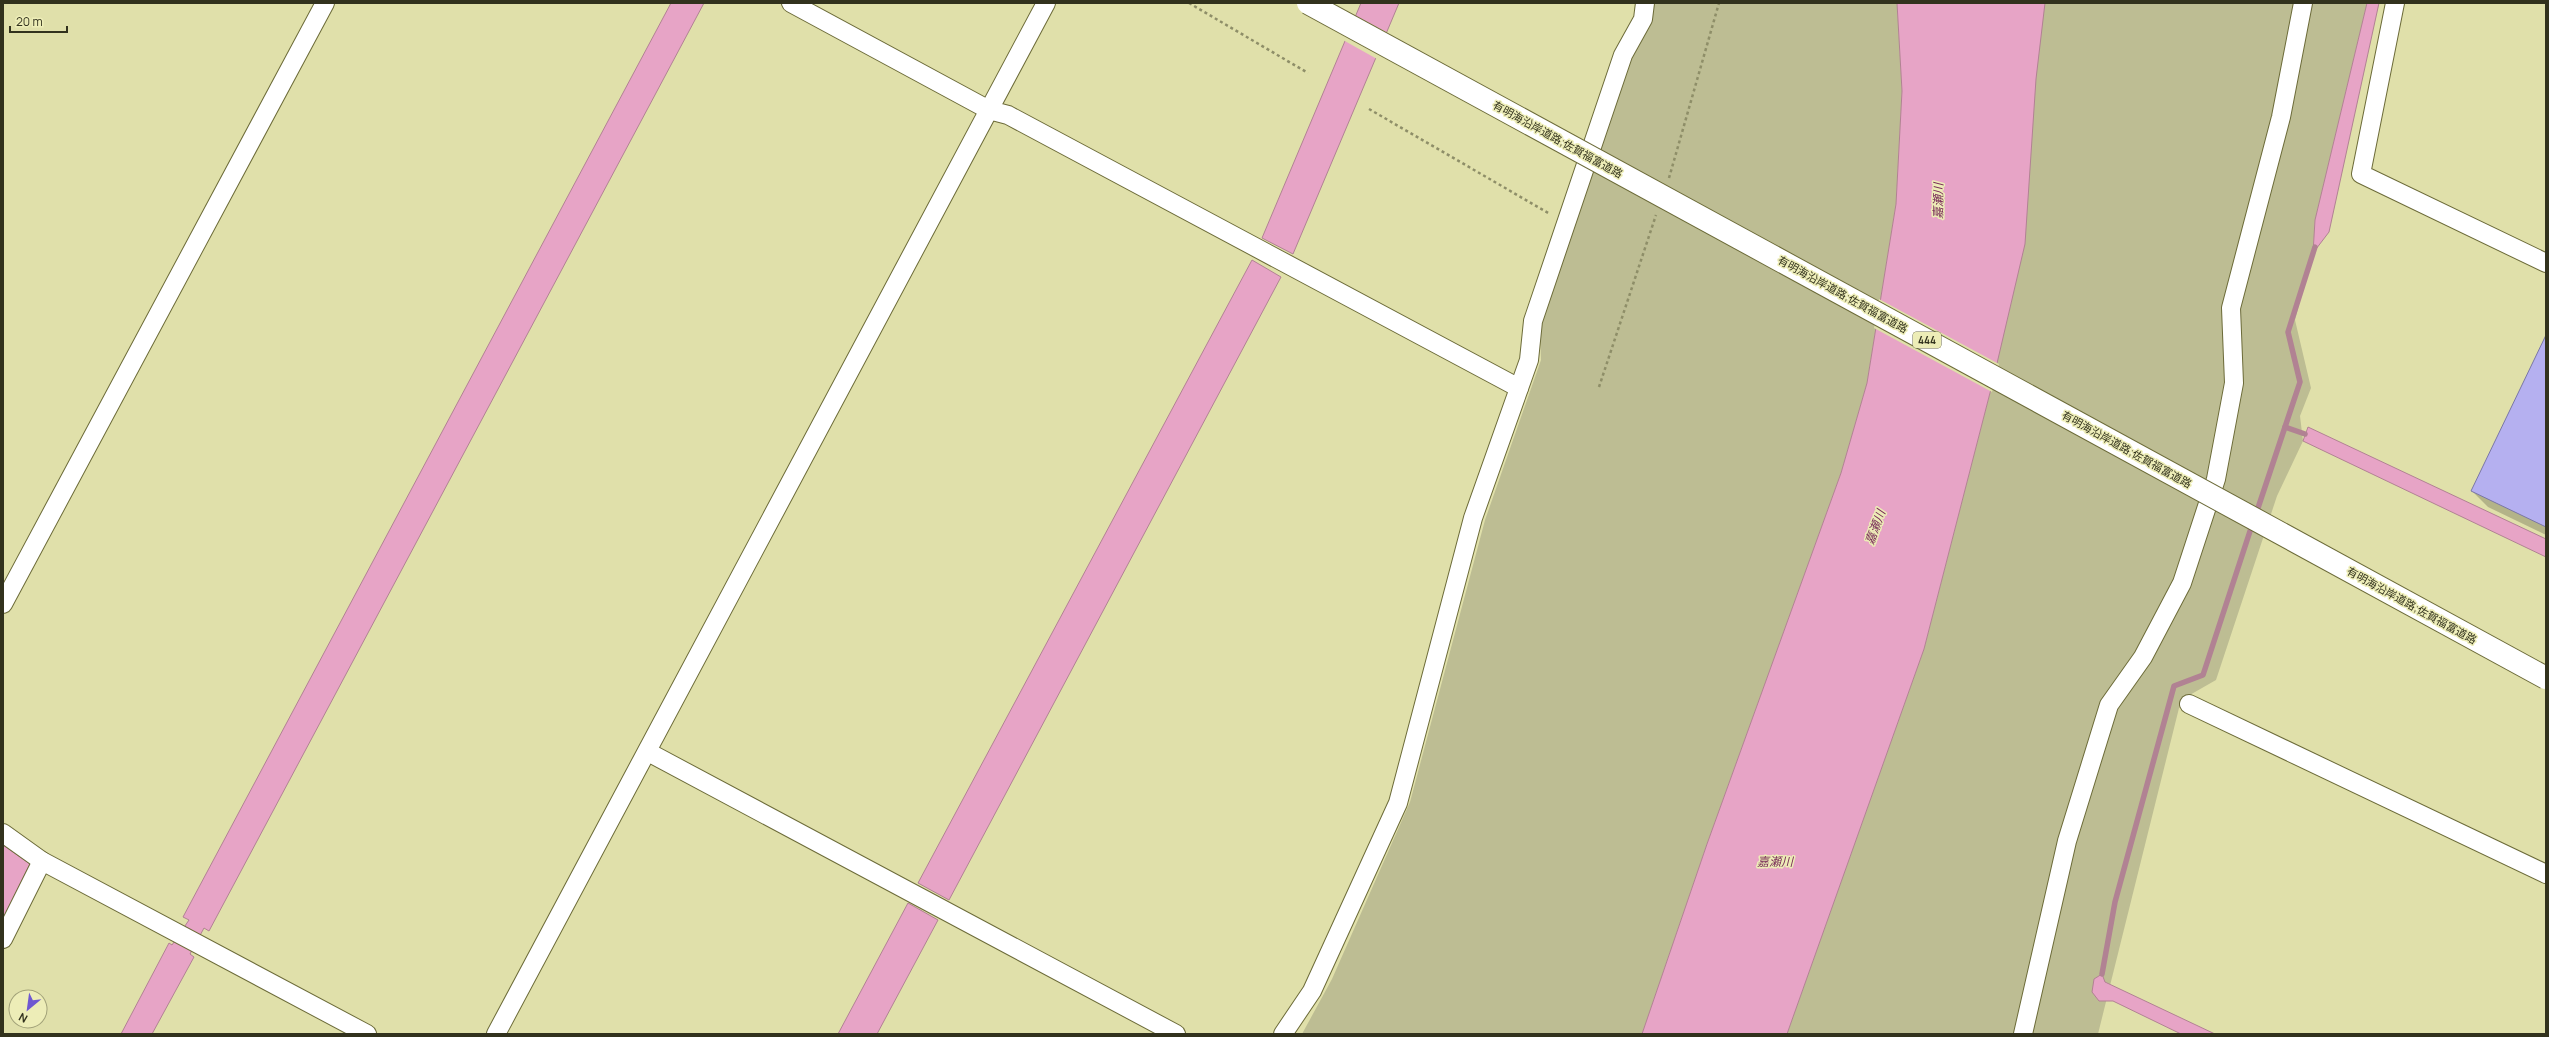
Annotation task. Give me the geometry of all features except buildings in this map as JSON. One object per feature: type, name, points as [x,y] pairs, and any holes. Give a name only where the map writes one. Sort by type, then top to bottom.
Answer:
[{"type":"highway","name":"有明海沿岸道路;佐賀福富道路","points":[[1308,3],[2546,678]]},
{"type":"street","points":[[3,604],[325,3]]},
{"type":"street","points":[[791,3],[990,110],[1008,115],[1519,388]]},
{"type":"street","points":[[496,1034],[648,752],[1046,3]]},
{"type":"street","points":[[1284,1034],[1312,991],[1398,803],[1473,518],[1529,360],[1533,322],[1623,55],[1643,19],[1645,3]]},
{"type":"street","points":[[2023,1034],[2067,841],[2109,705],[2143,657],[2182,583],[2216,479],[2234,383],[2231,308],[2281,117],[2303,3]]},
{"type":"street","points":[[2395,3],[2361,174],[2546,263]]},
{"type":"street","points":[[2189,704],[2546,874]]},
{"type":"street","points":[[648,752],[1176,1034]]},
{"type":"street","points":[[3,833],[42,860],[367,1034]]},
{"type":"street","points":[[3,939],[42,860]]},
{"type":"path","points":[[1189,3],[1308,73]]},
{"type":"path","points":[[1369,108],[1566,224]]},
{"type":"green space","points":[[1650,3],[1897,3],[1902,91],[1896,204],[1867,383],[1841,473],[1707,844],[1642,1034],[1302,1034],[1332,979],[1410,802],[1485,520],[1541,360],[1540,325]]},
{"type":"green space","points":[[2024,3],[2367,3],[2315,220],[2313,253],[2295,320],[2311,388],[2300,416],[2303,441],[2277,496],[2216,680],[2181,700],[2098,1034],[1787,1034],[1924,649],[1991,389]]},
{"type":"water","points":[[671,3],[704,3],[209,931],[204,928],[190,954],[194,957],[152,1034],[121,1034],[169,943],[172,945],[189,920],[183,917]]},
{"type":"water","points":[[1361,3],[1399,3],[1293,254],[1262,238]]},
{"type":"water","name":"嘉瀬川","points":[[1897,3],[2045,3],[2036,79],[2025,244],[1991,389],[1924,649],[1787,1034],[1642,1034],[1707,844],[1841,473],[1867,383],[1896,204],[1902,91]]},
{"type":"water","points":[[2367,3],[2379,3],[2329,232],[2313,253],[2315,220]]},
{"type":"water","points":[[1252,260],[1281,277],[949,900],[918,883]]},
{"type":"water","points":[[2308,427],[2546,539],[2546,557],[2303,441]]},
{"type":"water","points":[[3,845],[30,864],[3,919]]},
{"type":"water","points":[[908,903],[938,920],[877,1034],[838,1034]]},
{"type":"water","points":[[2102,974],[2105,982],[2215,1034],[2181,1034],[2113,1001],[2099,1001],[2092,992],[2094,979]]},
{"type":"pier","points":[[1354,15],[1388,33],[1377,59],[1343,40]]},
{"type":"pier","points":[[1879,299],[1999,364],[1992,392],[1874,328]]},
{"type":"waterway","points":[[2256,514],[2300,382],[2288,332],[2315,247]]},
{"type":"waterway","points":[[2285,427],[2305,434]]},
{"type":"waterway","points":[[2102,974],[2115,902],[2174,686],[2203,675],[2253,522]]}]
